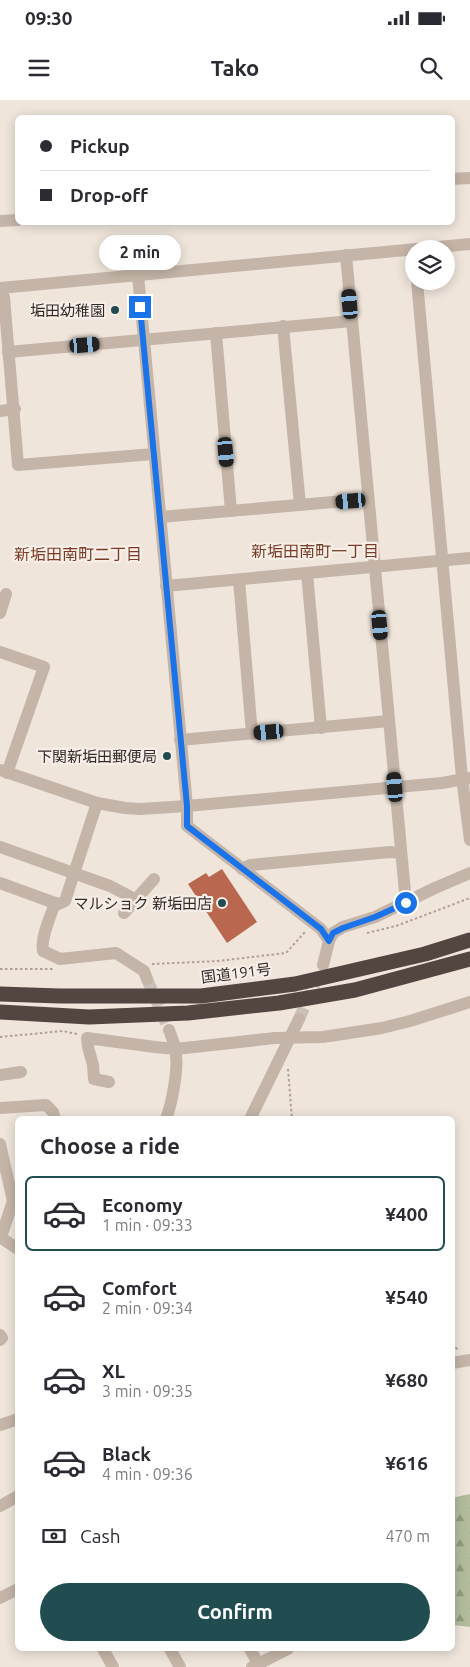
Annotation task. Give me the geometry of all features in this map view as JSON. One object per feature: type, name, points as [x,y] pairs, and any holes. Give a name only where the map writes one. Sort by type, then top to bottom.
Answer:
[{"type":"highway","points":[[425,954],[470,936]]},
{"type":"highway","name":"国道191号","points":[[0,994],[201,996],[295,984],[425,954],[470,940]]},
{"type":"highway","points":[[0,1012],[89,1017],[188,1013],[279,1003],[355,990],[470,959]]},
{"type":"highway","points":[[0,1016],[44,1015]]},
{"type":"street","points":[[455,179],[470,178]]},
{"type":"street","points":[[0,221],[15,220]]},
{"type":"street","points":[[455,245],[470,244]]},
{"type":"street","points":[[154,454],[18,465],[2,292],[138,275],[405,250]]},
{"type":"street","points":[[346,255],[406,903]]},
{"type":"street","points":[[138,275],[187,806],[187,826],[321,929],[329,941]]},
{"type":"street","points":[[418,290],[442,560],[466,778],[470,840]]},
{"type":"street","points":[[8,352],[352,321]]},
{"type":"street","points":[[283,326],[300,505]]},
{"type":"street","points":[[216,333],[231,511]]},
{"type":"street","points":[[0,411],[14,409]]},
{"type":"street","points":[[160,517],[368,499]]},
{"type":"street","points":[[166,586],[470,558]]},
{"type":"street","points":[[307,573],[321,728]]},
{"type":"street","points":[[238,580],[252,734]]},
{"type":"street","points":[[0,613],[6,594]]},
{"type":"street","points":[[0,652],[44,668],[4,771],[96,803],[125,808],[155,809],[442,783],[466,778]]},
{"type":"street","points":[[180,740],[389,721]]},
{"type":"street","points":[[0,883],[55,903],[59,904],[65,901],[96,803]]},
{"type":"street","points":[[0,847],[115,888],[135,899]]},
{"type":"street","points":[[242,869],[250,865],[390,852],[401,853]]},
{"type":"street","points":[[323,965],[333,933],[375,917],[470,873]]},
{"type":"street","points":[[124,914],[154,879]]},
{"type":"street","points":[[55,903],[42,951],[60,958],[116,953],[144,972],[147,979]]},
{"type":"street","points":[[110,1082],[94,1079],[87,1038],[155,1047],[176,1052],[291,1037],[323,1037],[382,1028],[419,1019],[470,1002]]},
{"type":"street","points":[[252,1116],[299,1019]]},
{"type":"street","points":[[167,1116],[174,1090],[177,1063],[176,1052],[168,1030]]},
{"type":"street","points":[[0,1075],[21,1072]]},
{"type":"street","points":[[0,1108],[46,1105],[53,1112],[54,1116]]},
{"type":"street","points":[[0,1144],[12,1201],[0,1237],[15,1247]]},
{"type":"street","points":[[0,1335],[2,1338],[0,1340]]},
{"type":"street","points":[[455,1362],[470,1360]]},
{"type":"street","points":[[0,1425],[15,1420]]},
{"type":"street","points":[[0,1506],[15,1498]]},
{"type":"street","points":[[0,1598],[15,1590]]},
{"type":"street","points":[[105,1651],[113,1667]]},
{"type":"street","points":[[171,1651],[180,1667]]},
{"type":"street","points":[[251,1651],[257,1666],[284,1651]]},
{"type":"path","points":[[364,934],[396,926],[470,898]]},
{"type":"path","points":[[132,964],[218,961],[286,953],[307,929]]},
{"type":"path","points":[[0,1037],[63,1031],[81,1034]]},
{"type":"path","points":[[282,1056],[288,1067],[292,1116]]},
{"type":"green space","points":[[470,1494],[470,1627],[455,1625],[455,1497]]},
{"type":"building","name":"マルショク 新垢田店","points":[[222,869],[257,922],[227,943],[188,884],[206,873],[209,877]]},
{"type":"tunnel","points":[[299,1019],[320,972]]},
{"type":"tunnel","points":[[147,979],[169,1030]]},
{"type":"place","name":"垢田幼稚園","points":[[115,310]]},
{"type":"place","name":"下関新垢田郵便局","points":[[167,756]]},
{"type":"place","name":"マルショク 新垢田店","points":[[222,903]]},
{"type":"district","name":"新垢田南町一丁目","points":[[315,551]]},
{"type":"district","name":"新垢田南町二丁目","points":[[78,554]]},
{"type":"route","points":[[140,307],[187,806],[187,826],[321,929],[329,941],[333,933],[343,928],[375,917],[406,903]]}]
